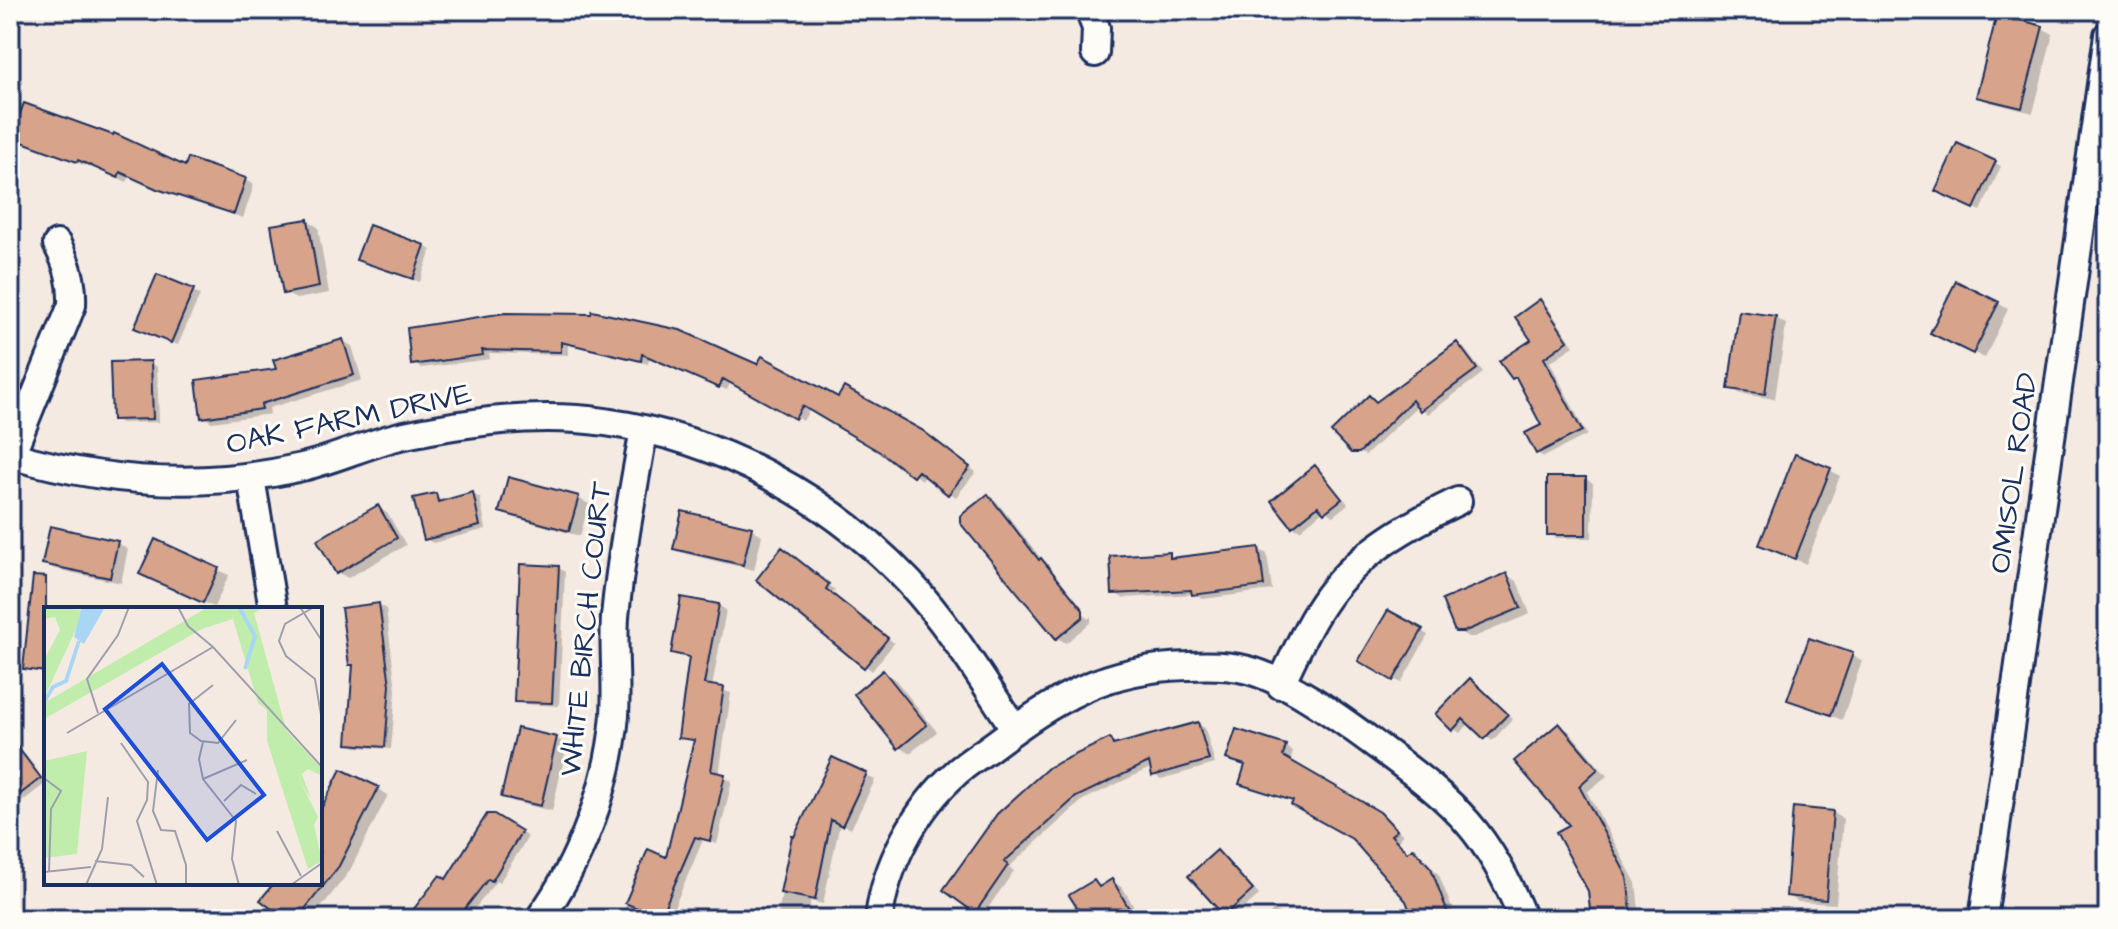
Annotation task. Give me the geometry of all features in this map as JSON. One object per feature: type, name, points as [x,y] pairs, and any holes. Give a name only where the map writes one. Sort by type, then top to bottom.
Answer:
[{"type":"street","points":[[1089,10],[1096,28],[1095,53]]},
{"type":"street","name":"OMISOL ROAD","points":[[1983,919],[2108,35]]},
{"type":"street","points":[[10,455],[72,305],[69,267],[57,244]]},
{"type":"street","name":"OAK FARM DRIVE","points":[[10,455],[70,471],[163,482],[251,478],[306,466],[389,439],[447,427],[556,418],[603,421],[644,429],[707,448],[796,490],[833,514],[874,547],[911,584],[950,633],[1015,729]]},
{"type":"street","name":"WHITE BIRCH COURT","points":[[539,919],[582,843],[598,801],[609,757],[615,713],[615,625],[621,559],[644,429]]},
{"type":"street","points":[[251,478],[273,607]]},
{"type":"street","points":[[1280,685],[1305,633],[1328,596],[1352,569],[1423,518],[1458,501]]},
{"type":"street","points":[[879,919],[889,873],[907,836],[929,803],[956,773],[1015,729],[1097,681],[1163,666],[1205,665],[1248,670],[1280,685],[1346,723],[1437,790],[1488,847],[1507,877],[1523,919]]},
{"type":"building","points":[[1997,14],[2043,26],[2022,108],[1976,97]]},
{"type":"building","points":[[24,103],[114,133],[185,166],[188,158],[246,178],[234,214],[157,189],[120,172],[118,178],[78,160],[11,138]]},
{"type":"building","points":[[1957,143],[1996,161],[1974,209],[1935,191]]},
{"type":"building","points":[[308,219],[319,287],[283,294],[271,225]]},
{"type":"building","points":[[369,225],[425,245],[413,279],[356,260]]},
{"type":"building","points":[[157,274],[194,289],[171,343],[134,328]]},
{"type":"building","points":[[1956,281],[1999,302],[1973,354],[1930,333]]},
{"type":"building","points":[[1540,299],[1568,341],[1544,358],[1582,431],[1536,454],[1525,433],[1541,425],[1516,377],[1512,379],[1499,361],[1531,340],[1515,317]]},
{"type":"building","points":[[592,311],[680,330],[757,364],[762,356],[838,397],[844,387],[922,430],[970,467],[948,495],[918,471],[913,477],[883,454],[802,406],[795,419],[723,379],[719,388],[642,354],[641,361],[561,342],[561,352],[482,350],[483,355],[411,365],[407,328],[505,313],[591,314]]},
{"type":"building","points":[[1739,311],[1776,316],[1765,394],[1728,389]]},
{"type":"building","points":[[343,339],[354,375],[261,404],[262,409],[201,418],[196,380],[276,369],[273,360]]},
{"type":"building","points":[[1457,342],[1477,369],[1420,411],[1412,400],[1359,453],[1351,453],[1331,432],[1369,395],[1376,402]]},
{"type":"building","points":[[151,361],[153,419],[112,420],[110,362]]},
{"type":"building","points":[[1795,454],[1831,468],[1795,559],[1759,545]]},
{"type":"building","points":[[1315,465],[1342,499],[1324,513],[1318,506],[1292,527],[1271,501]]},
{"type":"building","points":[[508,477],[579,496],[569,531],[499,512]]},
{"type":"building","points":[[1547,477],[1586,477],[1586,535],[1547,535]]},
{"type":"building","points":[[473,492],[480,526],[424,540],[413,498],[436,493],[438,502]]},
{"type":"building","points":[[988,494],[1083,610],[1083,617],[1056,639],[960,523],[960,516]]},
{"type":"building","points":[[378,505],[397,538],[336,574],[317,540]]},
{"type":"building","points":[[682,511],[752,527],[743,565],[673,549]]},
{"type":"building","points":[[50,526],[118,541],[110,578],[42,564]]},
{"type":"building","points":[[155,539],[219,568],[203,603],[139,574]]},
{"type":"building","points":[[782,547],[829,584],[826,589],[888,638],[864,668],[756,580]]},
{"type":"building","points":[[1259,547],[1264,586],[1192,595],[1191,590],[1112,594],[1110,556],[1170,552],[1170,558]]},
{"type":"building","points":[[520,564],[559,566],[552,703],[514,702]]},
{"type":"building","points":[[1507,573],[1521,608],[1463,632],[1455,632],[1442,600]]},
{"type":"building","points":[[33,576],[46,577],[44,672],[23,669]]},
{"type":"building","points":[[681,597],[719,604],[704,684],[724,687],[711,771],[725,774],[710,841],[695,837],[660,918],[625,903],[648,849],[666,857],[694,740],[678,738],[689,657],[671,653]]},
{"type":"building","points":[[379,603],[390,685],[385,747],[347,744],[353,665],[349,665],[341,608]]},
{"type":"building","points":[[1388,610],[1423,629],[1393,681],[1358,661]]},
{"type":"building","points":[[1809,638],[1853,653],[1831,715],[1787,700]]},
{"type":"building","points":[[883,670],[927,725],[898,749],[854,694]]},
{"type":"building","points":[[1470,678],[1508,714],[1484,739],[1463,719],[1452,731],[1435,714]]},
{"type":"building","points":[[1198,722],[1209,760],[1152,776],[1149,762],[1076,797],[1004,862],[1008,865],[975,913],[943,890],[997,814],[1049,767],[1110,738],[1113,745]]},
{"type":"building","points":[[1559,723],[1598,769],[1579,786],[1627,876],[1632,919],[1591,919],[1588,891],[1556,832],[1569,825],[1514,761]]},
{"type":"building","points":[[517,728],[557,737],[541,806],[501,797]]},
{"type":"building","points":[[1236,729],[1286,745],[1283,756],[1380,812],[1397,830],[1391,835],[1407,852],[1413,848],[1431,868],[1450,919],[1413,919],[1406,901],[1352,839],[1291,805],[1293,801],[1239,784],[1245,765],[1226,759]]},
{"type":"building","points":[[10,737],[41,778],[10,802]]},
{"type":"building","points":[[832,757],[867,773],[842,826],[831,820],[815,900],[780,893],[792,836]]},
{"type":"building","points":[[341,769],[379,787],[339,866],[297,919],[285,919],[260,900],[272,885],[322,885],[322,807]]},
{"type":"building","points":[[1793,807],[1833,811],[1826,900],[1786,896]]},
{"type":"building","points":[[487,814],[494,814],[522,831],[492,881],[488,879],[457,919],[406,919],[440,875],[446,879]]},
{"type":"building","points":[[1217,850],[1253,890],[1224,916],[1188,876]]},
{"type":"building","points":[[1112,879],[1135,919],[1084,919],[1069,895],[1094,880],[1099,887]]}]
